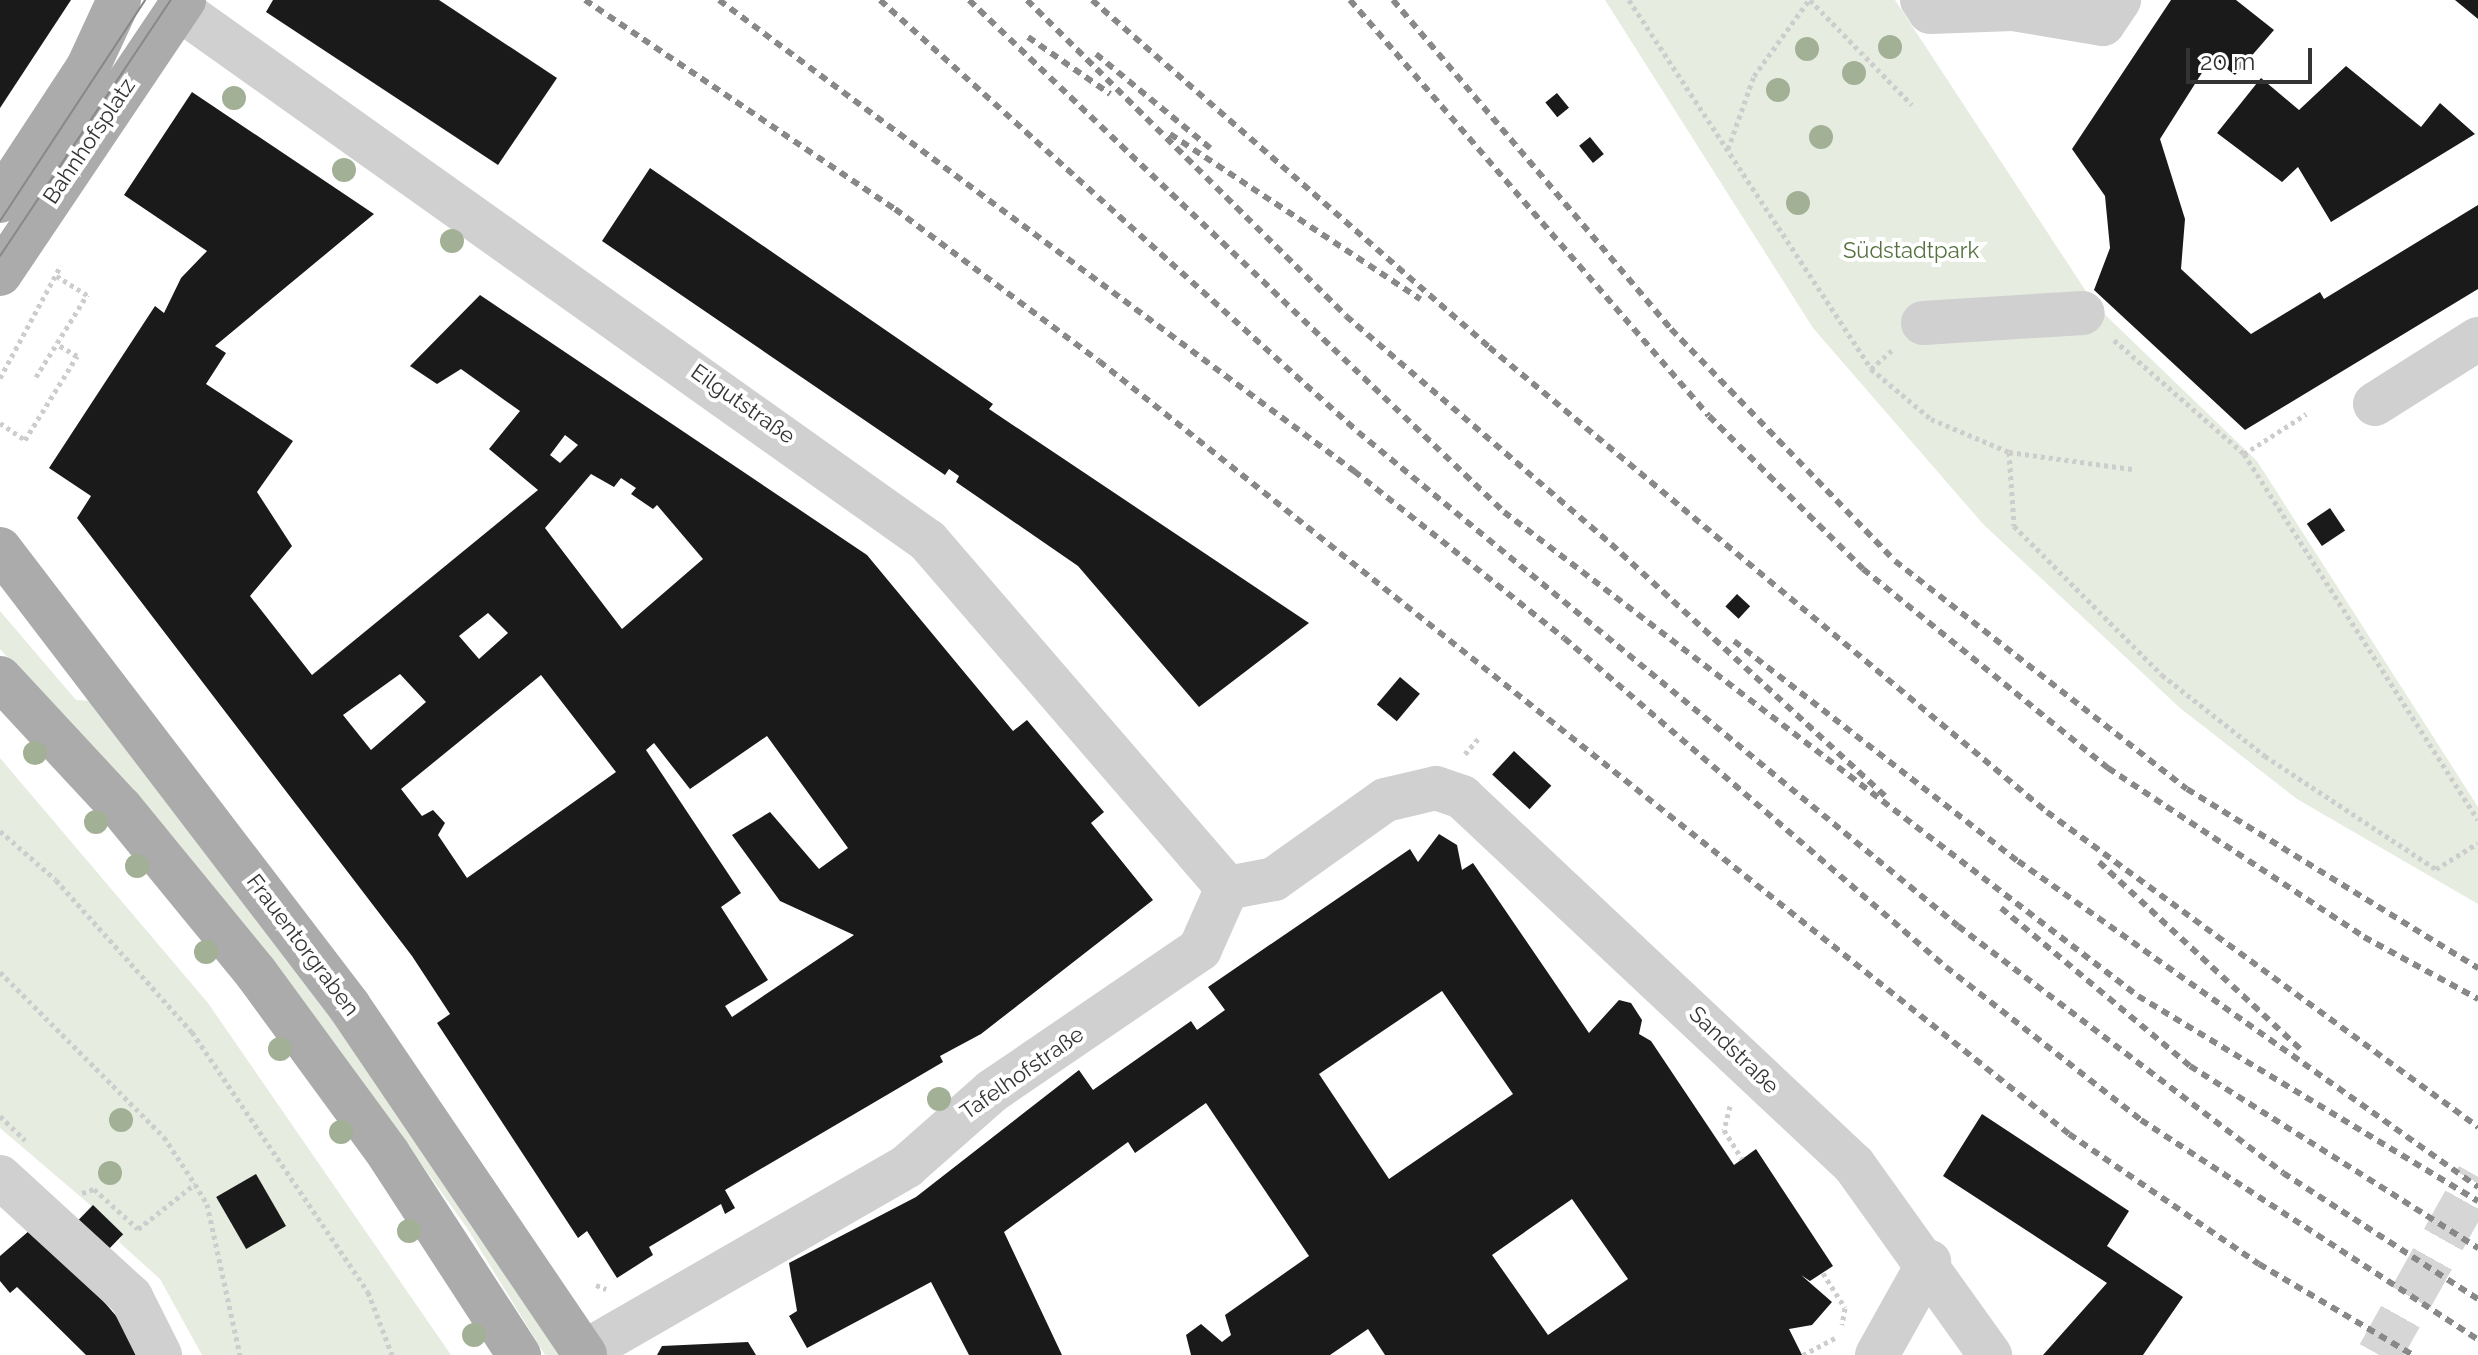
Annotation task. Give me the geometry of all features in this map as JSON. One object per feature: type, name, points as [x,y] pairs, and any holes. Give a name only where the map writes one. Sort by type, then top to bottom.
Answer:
[{"type":"main road","name":"Bahnhofsplatz","points":[[0,201],[88,67],[119,0]]},
{"type":"main road","name":"Bahnhofsplatz","points":[[0,274],[181,4]]},
{"type":"main road","name":"Frauentorgraben","points":[[2,554],[349,1006],[585,1354]]},
{"type":"main road","points":[[0,678],[121,808],[256,973],[389,1155],[519,1355]]},
{"type":"street","points":[[1926,6],[2013,9],[2103,24],[2119,0]]},
{"type":"street","name":"Eilgutstraße","points":[[181,4],[928,541],[1227,888]]},
{"type":"street","points":[[1923,323],[2083,313]]},
{"type":"street","points":[[2375,404],[2478,339]]},
{"type":"street","name":"Sandstraße","points":[[1227,888],[1274,879],[1385,800],[1436,788],[1485,813],[1811,1123],[1929,1262],[1990,1355]]},
{"type":"street","name":"Tafelhofstraße","points":[[585,1354],[907,1166],[934,1135],[1200,949],[1227,888]]},
{"type":"street","points":[[0,1177],[131,1297],[160,1355]]},
{"type":"street","points":[[1877,1355],[1929,1262]]},
{"type":"path","points":[[1629,0],[1871,369],[1931,419],[2009,452],[2132,469]]},
{"type":"path","points":[[1728,150],[1754,76],[1810,0],[1912,105]]},
{"type":"path","points":[[36,377],[87,295],[57,276]]},
{"type":"path","points":[[2083,313],[2244,454],[2478,820]]},
{"type":"path","points":[[0,423],[25,440],[77,356],[57,344]]},
{"type":"path","points":[[2244,454],[2306,414]]},
{"type":"path","points":[[2009,452],[2014,526],[2162,675],[2265,756],[2436,869],[2478,843]]},
{"type":"path","points":[[0,831],[56,880],[192,1032],[368,1292],[392,1355]]},
{"type":"path","points":[[1,977],[164,1137],[195,1184],[207,1204],[240,1355]]},
{"type":"path","points":[[1728,1113],[1724,1130],[1742,1159]]},
{"type":"path","points":[[94,1189],[138,1229],[195,1184]]},
{"type":"path","points":[[1803,1355],[1840,1335],[1845,1308],[1823,1273]]},
{"type":"green space","name":"Südstadtpark","points":[[1605,0],[1895,0],[2095,305],[2257,461],[2478,807],[2478,904],[2297,799],[2180,708],[1983,524],[1813,328]]},
{"type":"green space","points":[[0,611],[76,700],[95,701],[399,1106],[560,1355],[545,1355],[467,1228],[339,1049],[176,840],[0,649]]},
{"type":"green space","points":[[0,758],[208,1003],[451,1355],[202,1355],[160,1279],[119,1242],[123,1233],[0,1128]]},
{"type":"building","points":[[0,0],[71,0],[0,108]]},
{"type":"building","points":[[273,0],[439,0],[557,78],[498,165],[266,12]]},
{"type":"building","points":[[2171,0],[2236,0],[2274,30],[2235,75],[2212,57],[2160,139],[2185,219],[2181,269],[2251,334],[2320,292],[2324,299],[2478,205],[2478,289],[2245,430],[2094,290],[2110,248],[2105,196],[2072,149]]},
{"type":"building","points":[[2455,0],[2478,0],[2478,19]]},
{"type":"building","points":[[2346,66],[2421,127],[2440,103],[2475,134],[2331,222],[2298,167],[2282,182],[2217,133],[2261,78],[2299,110]]},
{"type":"building","points":[[192,92],[374,214],[215,346],[226,353],[206,384],[293,441],[257,492],[292,546],[250,596],[312,675],[538,490],[489,449],[520,411],[461,369],[437,384],[410,366],[480,295],[867,555],[1013,731],[1027,720],[1104,812],[1091,823],[1153,900],[981,1034],[940,1056],[943,1062],[725,1190],[735,1208],[725,1214],[721,1204],[649,1247],[653,1255],[617,1278],[587,1231],[578,1238],[437,1023],[450,1014],[412,956],[77,518],[91,496],[49,468],[155,306],[164,313],[181,278],[207,251],[124,195]],"holes":[[[565,435],[578,445],[560,463],[550,455]],[[591,474],[614,487],[621,478],[636,488],[631,494],[653,509],[657,505],[703,559],[622,629],[545,528]],[[488,613],[508,633],[479,659],[459,636]],[[400,674],[426,702],[371,750],[343,715]],[[541,675],[616,772],[467,878],[438,835],[445,823],[433,810],[422,816],[401,789]],[[767,736],[848,848],[819,869],[770,812],[732,835],[780,901],[854,935],[732,1017],[725,1006],[768,980],[721,907],[741,893],[646,750],[654,743],[690,789]]]},
{"type":"building","points":[[1557,93],[1569,108],[1557,117],[1545,102]]},
{"type":"building","points":[[1590,137],[1604,154],[1593,163],[1579,146]]},
{"type":"building","points":[[650,168],[993,404],[989,409],[1309,623],[1199,707],[1078,566],[956,482],[959,476],[949,469],[945,475],[602,241]]},
{"type":"building","points":[[2330,508],[2345,530],[2322,546],[2307,524]]},
{"type":"building","points":[[1737,594],[1750,606],[1739,619],[1725,606]]},
{"type":"building","points":[[1400,677],[1420,694],[1397,721],[1377,705]]},
{"type":"building","points":[[1514,751],[1551,786],[1529,809],[1492,774]]},
{"type":"building","points":[[1439,834],[1457,845],[1462,870],[1473,863],[1589,1033],[1619,1000],[1631,1003],[1642,1020],[1639,1034],[1651,1041],[1734,1165],[1756,1149],[1833,1266],[1810,1281],[1801,1275],[1832,1302],[1812,1325],[1789,1329],[1802,1355],[1385,1355],[1368,1329],[1330,1355],[1191,1355],[1186,1335],[1201,1324],[1222,1342],[1231,1335],[1225,1315],[1309,1256],[1206,1103],[1135,1153],[1128,1142],[1004,1232],[1062,1355],[969,1355],[931,1282],[807,1348],[789,1316],[797,1311],[789,1263],[916,1197],[1079,1070],[1093,1090],[1191,1021],[1197,1030],[1225,1010],[1208,987],[1410,849],[1418,862]],"holes":[[[1442,991],[1513,1094],[1389,1179],[1319,1074]],[[1572,1199],[1628,1279],[1548,1335],[1492,1255]]]},
{"type":"building","points":[[1982,1114],[2129,1211],[2107,1246],[2183,1297],[2143,1355],[2043,1355],[2107,1283],[1943,1176]]},
{"type":"building","points":[[256,1174],[286,1226],[246,1249],[216,1197]]},
{"type":"building","points":[[93,1205],[123,1234],[103,1255],[73,1226]]},
{"type":"building","points":[[37,1224],[136,1339],[145,1355],[86,1355],[17,1287],[10,1293],[0,1281],[0,1256]]},
{"type":"building","points":[[748,1342],[756,1355],[657,1355],[662,1346]]},
{"type":"tunnel","points":[[2379,1355],[2478,1177]]},
{"type":"tram line","points":[[0,221],[145,0]]},
{"type":"tram line","points":[[0,256],[171,0]]},
{"type":"railway","points":[[585,0],[895,209],[1099,361],[2069,1134],[2259,1264],[2413,1355]]},
{"type":"railway","points":[[719,0],[1354,471],[1564,638],[1946,967],[2141,1120],[2478,1340]]},
{"type":"railway","points":[[880,0],[1358,432],[1958,926],[2283,1173],[2478,1299]]},
{"type":"railway","points":[[969,0],[1504,512],[2138,996],[2478,1201]]},
{"type":"railway","points":[[1027,0],[1346,316],[1611,544],[1886,797]]},
{"type":"railway","points":[[1092,0],[1489,347],[2047,812],[2478,1127]]},
{"type":"railway","points":[[1350,0],[1709,416],[1863,569],[2108,768],[2364,937],[2478,999]]},
{"type":"railway","points":[[1393,0],[1671,329],[1895,561],[2187,789],[2478,968]]},
{"type":"railway","points":[[1028,37],[1110,94]]},
{"type":"railway","points":[[1096,54],[1210,148]]},
{"type":"railway","points":[[1170,134],[1420,299]]},
{"type":"railway","points":[[1734,641],[2018,861],[2478,1187]]},
{"type":"railway","points":[[2099,862],[2301,1050]]},
{"type":"railway","points":[[2001,908],[2190,1066],[2478,1248]]}]
